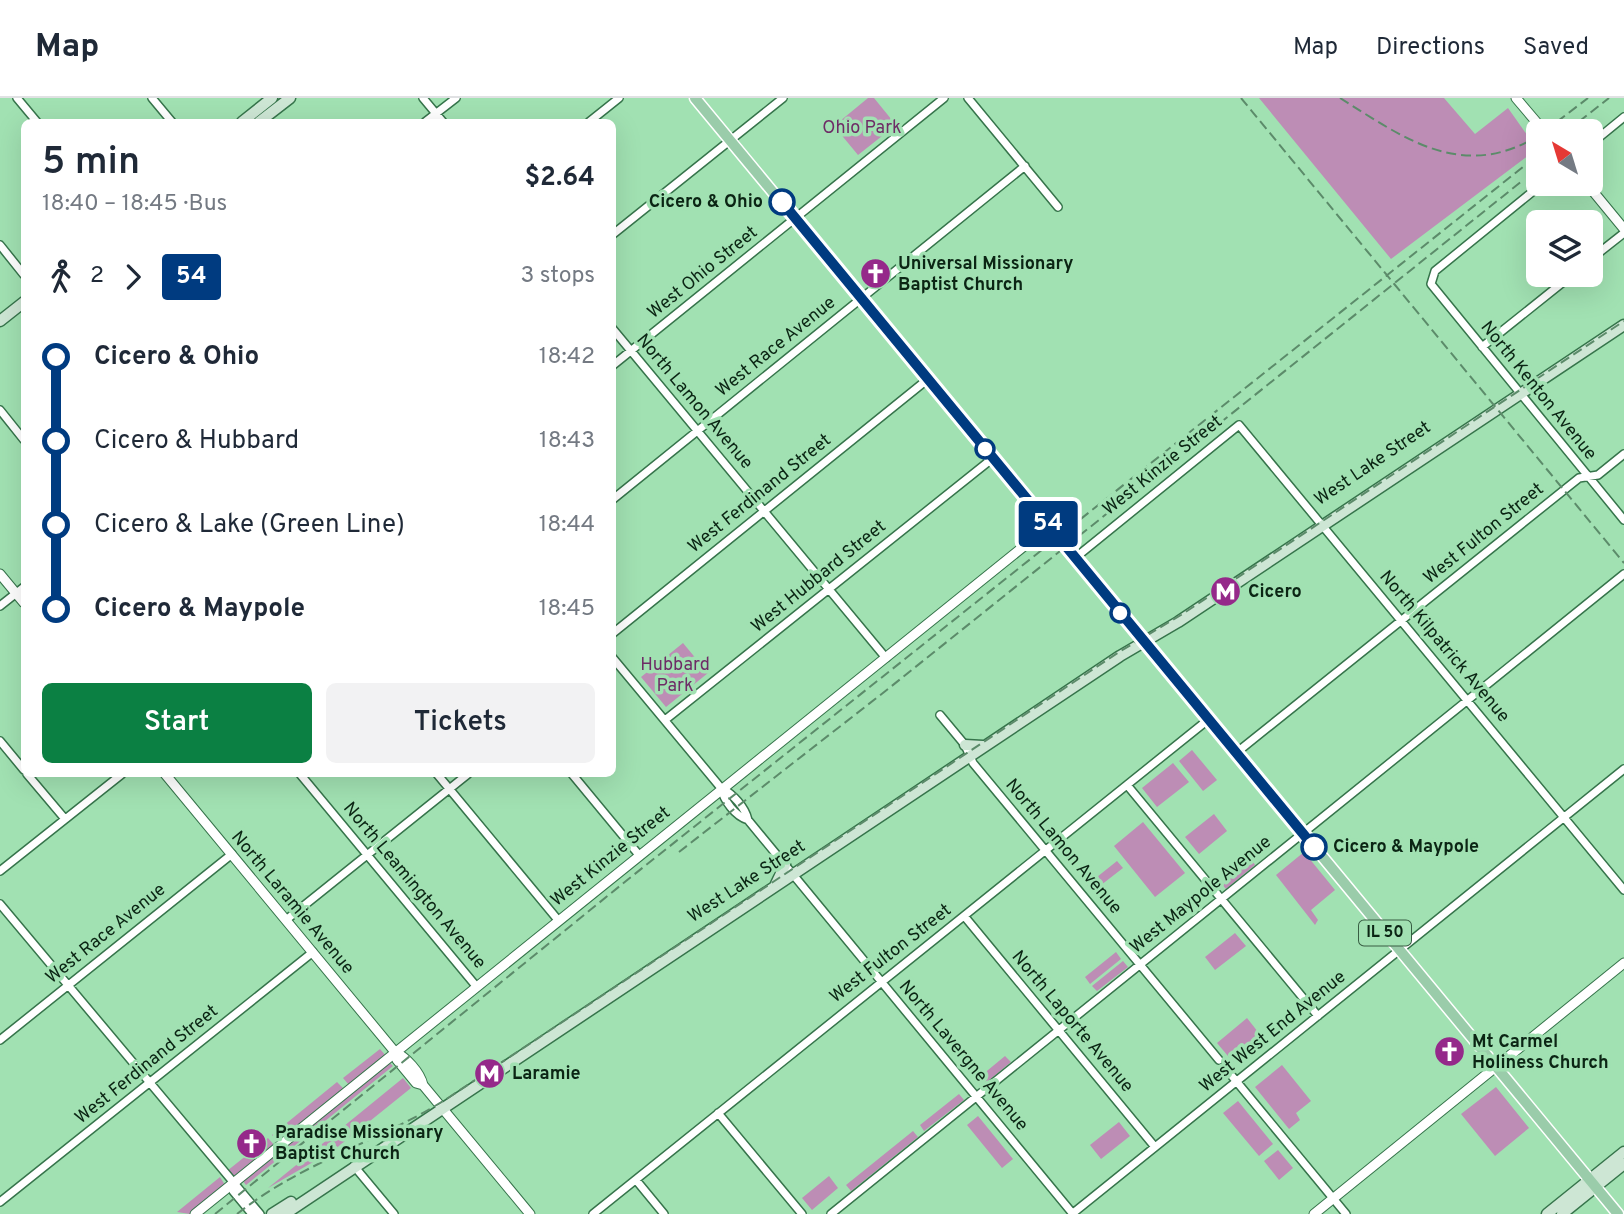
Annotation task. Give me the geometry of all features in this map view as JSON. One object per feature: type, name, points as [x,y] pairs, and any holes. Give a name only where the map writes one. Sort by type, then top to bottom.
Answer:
[{"type":"main road","points":[[246,119],[272,98]]},
{"type":"main road","points":[[263,119],[289,98]]},
{"type":"main road","name":"IL 50","points":[[695,98],[1618,1214]]},
{"type":"main road","points":[[0,321],[21,304]]},
{"type":"main road","name":"West Lake Street","points":[[1520,394],[1624,318]]},
{"type":"main road","name":"West Lake Street","points":[[1142,639],[1163,631],[1624,325]]},
{"type":"main road","name":"West Lake Street","points":[[1520,394],[1624,332]]},
{"type":"main road","name":"West Lake Street","points":[[285,1214],[805,865],[966,751],[983,746],[1142,639],[1323,525]]},
{"type":"main road","points":[[753,900],[765,900],[818,848],[828,849]]},
{"type":"main road","points":[[1562,1214],[1624,1152]]},
{"type":"main road","points":[[1547,1214],[1624,1164]]},
{"type":"main road","name":"West Lake Street","points":[[272,1214],[343,1170],[354,1166]]},
{"type":"street","points":[[17,98],[34,119]]},
{"type":"street","points":[[152,98],[170,119]]},
{"type":"street","points":[[422,98],[440,119]]},
{"type":"street","points":[[429,119],[456,98]]},
{"type":"street","points":[[593,119],[619,98]]},
{"type":"street","points":[[616,232],[783,98]]},
{"type":"street","name":"West Ohio Street","points":[[616,363],[944,98]]},
{"type":"street","points":[[968,98],[1058,207]]},
{"type":"street","points":[[1516,98],[1534,119]]},
{"type":"street","points":[[1603,134],[1624,117]]},
{"type":"street","name":"West Race Avenue","points":[[616,497],[1025,166]]},
{"type":"street","name":"North Kenton Avenue","points":[[1527,196],[1435,271],[1430,280],[1624,520]]},
{"type":"street","points":[[1596,196],[1624,231],[1603,249]]},
{"type":"street","points":[[0,245],[21,271]]},
{"type":"street","points":[[1482,347],[1557,287]]},
{"type":"street","name":"North Lamon Avenue","points":[[616,333],[886,658]]},
{"type":"street","name":"West Ferdinand Street","points":[[616,631],[928,379]]},
{"type":"street","points":[[0,410],[21,436]]},
{"type":"street","name":"North Kilpatrick Avenue","points":[[1239,425],[1624,890]]},
{"type":"street","name":"West Kinzie Street","points":[[1075,558],[1239,425]]},
{"type":"street","name":"West Fulton Street","points":[[1236,752],[1577,480],[1598,475],[1624,454]]},
{"type":"street","name":"West Hubbard Street","points":[[665,720],[993,458]]},
{"type":"street","name":"West Kinzie Street","points":[[195,1214],[1049,526]]},
{"type":"street","points":[[0,573],[21,599]]},
{"type":"street","name":"West Maypole Avenue","points":[[831,1214],[1624,574]]},
{"type":"street","points":[[0,606],[21,589]]},
{"type":"street","name":"North Lavergne Avenue","points":[[616,661],[721,788],[730,792],[746,812],[748,820],[1073,1214]]},
{"type":"street","name":"North Lamon Avenue","points":[[940,715],[1046,851],[1219,1060]]},
{"type":"street","name":"West Fulton Street","points":[[593,1214],[1209,719]]},
{"type":"street","points":[[0,741],[21,766]]},
{"type":"street","name":"West West End Avenue","points":[[1073,1214],[1624,769]]},
{"type":"street","points":[[30,777],[65,819]]},
{"type":"street","points":[[0,872],[118,777]]},
{"type":"street","name":"North Laramie Avenue","points":[[168,777],[395,1052],[402,1055],[422,1079],[423,1085],[530,1214]]},
{"type":"street","name":"North Leamington Avenue","points":[[302,777],[476,986]]},
{"type":"street","points":[[439,777],[558,920]]},
{"type":"street","points":[[286,920],[464,777]]},
{"type":"street","points":[[574,777],[639,855]]},
{"type":"street","points":[[1127,785],[1318,1016]]},
{"type":"street","name":"West Race Avenue","points":[[0,1040],[232,854]]},
{"type":"street","points":[[0,904],[232,1184],[238,1187],[260,1214]]},
{"type":"street","name":"North Laporte Avenue","points":[[965,917],[1155,1147]]},
{"type":"street","name":"West Ferdinand Street","points":[[0,1202],[313,952]]},
{"type":"street","points":[[1314,1214],[1624,963]]},
{"type":"street","points":[[1227,1070],[1346,1214]]},
{"type":"street","points":[[719,1113],[802,1214]]},
{"type":"street","points":[[354,1166],[394,1214]]},
{"type":"street","points":[[636,1180],[664,1214]]},
{"type":"street","points":[[232,1184],[233,1191],[252,1214]]},
{"type":"green space","name":"Ohio Park","points":[[868,98],[874,98],[896,125],[858,155],[834,126]]},
{"type":"green space","points":[[1259,98],[1444,98],[1475,134],[1508,108],[1526,133],[1526,157],[1391,259]]},
{"type":"green space","name":"Hubbard Park","points":[[683,643],[708,673],[666,707],[641,677]]},
{"type":"green space","points":[[1192,750],[1217,780],[1203,791],[1179,761]]},
{"type":"green space","points":[[1173,763],[1189,782],[1157,807],[1142,788]]},
{"type":"green space","points":[[1214,814],[1227,831],[1199,854],[1185,837]]},
{"type":"green space","points":[[1143,822],[1185,873],[1155,897],[1114,846]]},
{"type":"green space","points":[[1304,852],[1335,890],[1311,910],[1318,920],[1315,925],[1276,875]]},
{"type":"green space","points":[[1250,857],[1255,865],[1226,889],[1220,882]]},
{"type":"green space","points":[[1117,861],[1123,868],[1092,892],[1087,885]]},
{"type":"green space","points":[[1235,933],[1246,946],[1215,970],[1205,957]]},
{"type":"green space","points":[[1116,952],[1121,959],[1090,984],[1085,977]]},
{"type":"green space","points":[[1123,961],[1128,967],[1097,991],[1092,986]]},
{"type":"green space","points":[[1247,1018],[1262,1037],[1233,1062],[1217,1043]]},
{"type":"green space","points":[[380,1049],[386,1056],[349,1085],[343,1078]]},
{"type":"green space","points":[[1005,1056],[1011,1062],[981,1087],[976,1080]]},
{"type":"green space","points":[[390,1063],[393,1066],[246,1185],[243,1181]]},
{"type":"green space","points":[[1282,1065],[1311,1101],[1296,1113],[1300,1120],[1289,1129],[1255,1087]]},
{"type":"green space","points":[[403,1078],[411,1088],[334,1150],[268,1188]]},
{"type":"green space","points":[[337,1082],[344,1089],[278,1141],[272,1135]]},
{"type":"green space","points":[[1496,1087],[1529,1128],[1495,1156],[1461,1114]]},
{"type":"green space","points":[[959,1094],[964,1100],[924,1131],[920,1125]]},
{"type":"green space","points":[[1238,1101],[1273,1144],[1259,1156],[1223,1113]]},
{"type":"green space","points":[[978,1116],[1013,1159],[1002,1168],[967,1125]]},
{"type":"green space","points":[[1119,1122],[1130,1136],[1101,1159],[1090,1145]]},
{"type":"green space","points":[[913,1131],[918,1137],[851,1191],[846,1185]]},
{"type":"green space","points":[[268,1138],[275,1146],[235,1177],[227,1171]]},
{"type":"green space","points":[[1278,1150],[1293,1168],[1279,1180],[1264,1161]]},
{"type":"green space","points":[[829,1176],[838,1188],[812,1210],[802,1198]]},
{"type":"green space","points":[[220,1177],[225,1185],[190,1214],[177,1212]]},
{"type":"railway","points":[[1241,98],[1624,563]]},
{"type":"railway","points":[[1340,98],[1411,140],[1459,155],[1484,155],[1510,149],[1526,142]]},
{"type":"railway","points":[[1561,119],[1588,98]]},
{"type":"railway","points":[[1582,119],[1609,98]]},
{"type":"railway","points":[[215,1214],[626,881],[1526,165]]},
{"type":"railway","points":[[679,852],[888,689],[1522,181]]},
{"type":"railway","points":[[237,1214],[289,1180],[448,1098],[1119,652],[1181,615],[1624,321]]},
{"type":"bus line","name":"54","points":[[782,202],[1314,847]]},
{"type":"place","name":"Cicero & Ohio","points":[[782,202]]},
{"type":"place","name":"Universal Missionary Baptist Church","points":[[875,274]]},
{"type":"place","name":"Cicero","points":[[1225,592]]},
{"type":"place","name":"Cicero & Maypole","points":[[1314,847]]},
{"type":"place","name":"Mt Carmel Holiness Church","points":[[1449,1052]]},
{"type":"place","name":"Laramie","points":[[489,1074]]},
{"type":"place","name":"Paradise Missionary Baptist Church","points":[[252,1143]]}]
